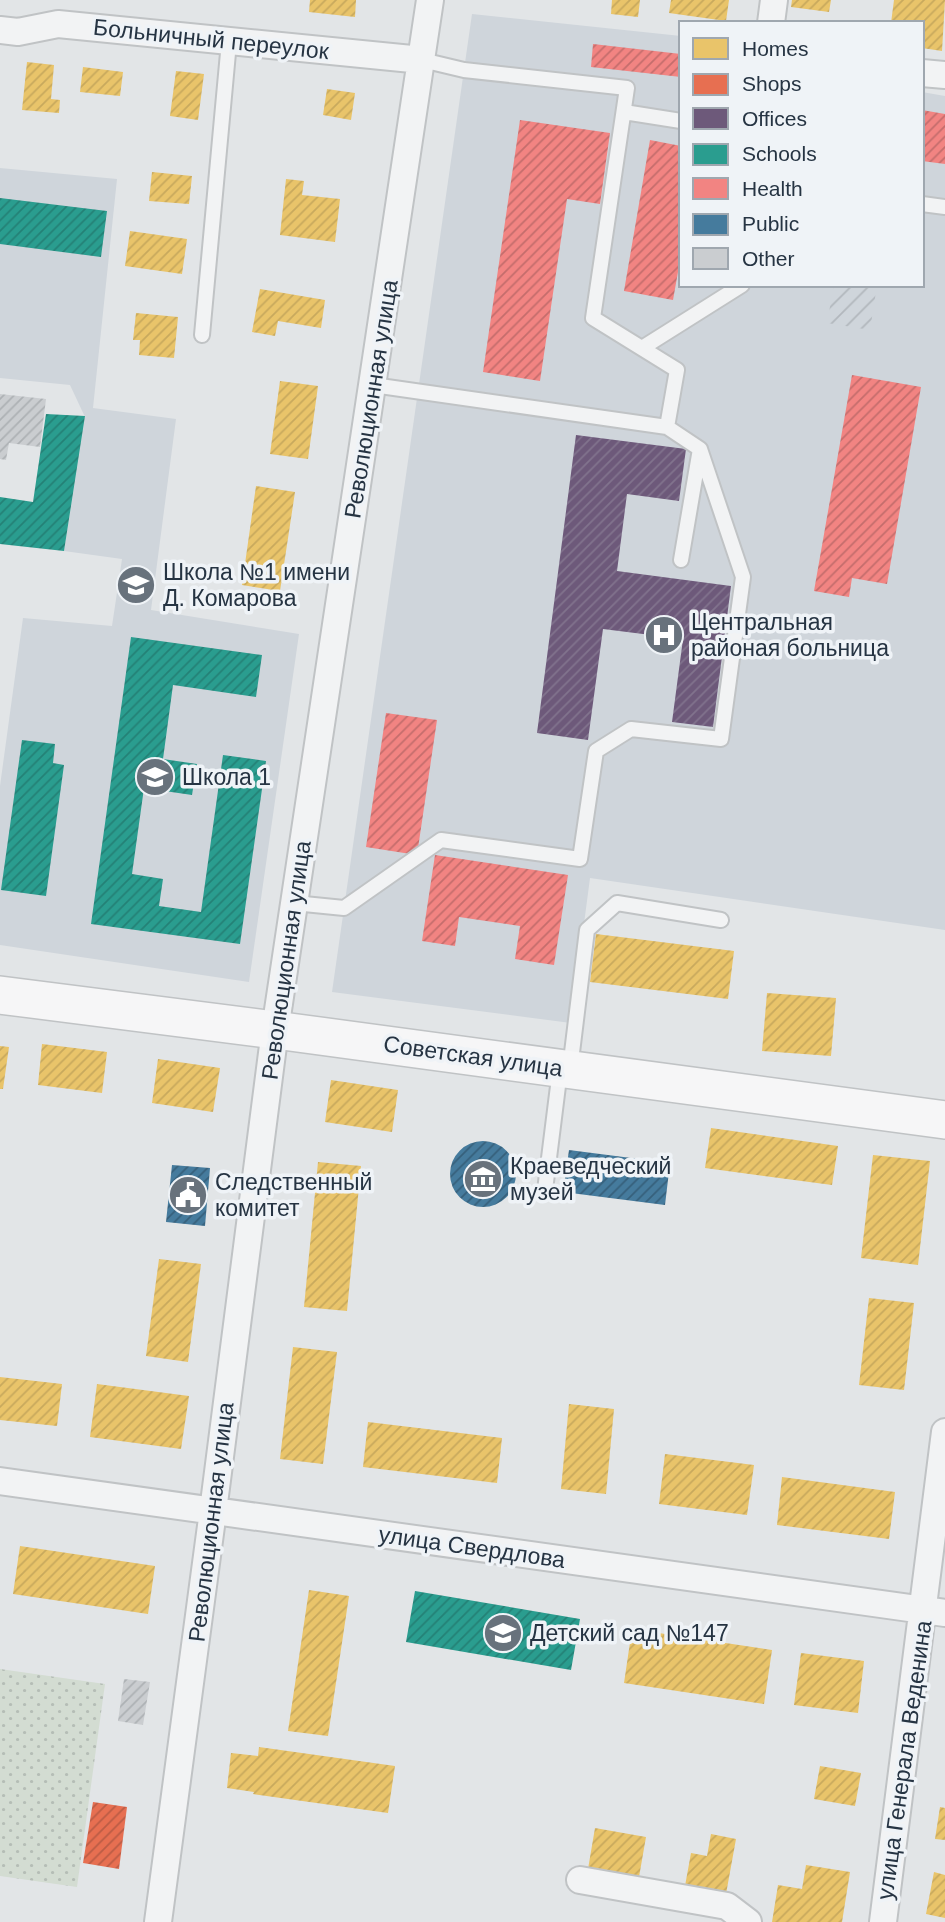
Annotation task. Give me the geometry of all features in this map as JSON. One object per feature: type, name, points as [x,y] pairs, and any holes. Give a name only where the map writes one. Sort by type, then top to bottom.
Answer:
[{"type":"street","name":"Революционная улица","points":[[158,1922],[275,1030],[430,0]]},
{"type":"street","points":[[771,21],[774,0]]},
{"type":"street","name":"Больничный переулок","points":[[0,30],[18,32],[58,24],[422,60]]},
{"type":"street","points":[[924,73],[945,75]]},
{"type":"street","name":"Советская улица","points":[[0,995],[945,1120]]},
{"type":"street","name":"улица Генерала Веденина","points":[[883,1922],[934,1611],[945,1432]]},
{"type":"street","name":"улица Свердлова","points":[[0,1481],[934,1611]]},
{"type":"street","points":[[580,1880],[727,1906],[748,1922]]},
{"type":"lane","points":[[202,335],[229,42]]},
{"type":"lane","points":[[422,60],[464,70],[627,88],[593,318],[677,370],[667,427]]},
{"type":"lane","points":[[624,112],[679,121]]},
{"type":"lane","points":[[924,204],[945,207]]},
{"type":"lane","points":[[642,348],[738,287]]},
{"type":"lane","points":[[294,903],[344,908],[441,840],[580,859],[596,751],[631,729],[721,739],[743,577],[700,449],[667,427],[373,386]]},
{"type":"lane","points":[[681,560],[700,449]]},
{"type":"lane","points":[[545,1190],[587,930],[617,903],[721,920]]},
{"type":"shaded area","name":"Центральная районая больница","points":[[472,14],[679,36],[679,287],[924,287],[924,92],[945,96],[945,930],[590,878],[571,1023],[332,992]]},
{"type":"shaded area","name":"Школа №1 имени Д. Комарова","points":[[0,168],[117,179],[93,408],[176,419],[151,610],[299,634],[249,982],[0,945],[0,786],[23,618],[112,626],[122,559],[64,551],[85,417],[70,385],[0,378]]},
{"type":"shaded area","points":[[834,287],[877,287],[870,330],[827,323]]},
{"type":"shaded area","points":[[0,1669],[105,1684],[77,1887],[0,1876]]},
{"type":"building: Homes","points":[[310,0],[356,0],[355,17],[309,12]]},
{"type":"building: Homes","points":[[612,0],[640,0],[638,17],[611,14]]},
{"type":"building: Homes","points":[[671,0],[729,0],[726,21],[669,13]]},
{"type":"building: Homes","points":[[792,0],[831,0],[829,12],[791,7]]},
{"type":"building: Homes","points":[[894,0],[945,0],[942,51],[924,48],[924,21],[891,21]]},
{"type":"building: Homes","points":[[27,62],[54,65],[51,99],[60,100],[59,113],[22,110]]},
{"type":"building: Homes","points":[[83,67],[123,72],[120,96],[80,92]]},
{"type":"building: Homes","points":[[176,71],[204,74],[198,120],[170,116]]},
{"type":"building: Homes","points":[[327,89],[355,93],[351,120],[323,115]]},
{"type":"building: Homes","points":[[152,172],[192,176],[189,204],[149,201]]},
{"type":"building: Homes","points":[[286,179],[304,181],[302,195],[340,199],[335,242],[280,235]]},
{"type":"building: Homes","points":[[130,231],[187,239],[182,274],[125,266]]},
{"type":"building: Homes","points":[[260,289],[325,300],[321,328],[278,321],[275,336],[252,332]]},
{"type":"building: Homes","points":[[136,313],[178,317],[174,358],[139,355],[140,340],[133,340]]},
{"type":"building: Homes","points":[[280,381],[318,386],[308,459],[270,454]]},
{"type":"building: Homes","points":[[256,486],[295,492],[280,591],[242,585]]},
{"type":"building: Homes","points":[[596,934],[734,951],[728,999],[590,982]]},
{"type":"building: Homes","points":[[767,993],[836,998],[831,1056],[762,1051]]},
{"type":"building: Homes","points":[[42,1044],[107,1052],[102,1093],[38,1085]]},
{"type":"building: Homes","points":[[0,1046],[9,1047],[3,1089],[0,1089]]},
{"type":"building: Homes","points":[[158,1059],[220,1068],[213,1112],[152,1103]]},
{"type":"building: Homes","points":[[331,1080],[398,1090],[392,1132],[325,1122]]},
{"type":"building: Homes","points":[[711,1128],[838,1146],[832,1185],[705,1168]]},
{"type":"building: Homes","points":[[873,1155],[930,1161],[918,1265],[861,1258]]},
{"type":"building: Homes","points":[[318,1162],[361,1166],[347,1311],[304,1307]]},
{"type":"building: Homes","points":[[159,1259],[201,1264],[188,1362],[146,1356]]},
{"type":"building: Homes","points":[[869,1298],[914,1303],[904,1390],[859,1385]]},
{"type":"building: Homes","points":[[293,1347],[337,1352],[323,1464],[280,1459]]},
{"type":"building: Homes","points":[[0,1377],[62,1384],[57,1426],[0,1420]]},
{"type":"building: Homes","points":[[97,1384],[189,1396],[181,1449],[90,1437]]},
{"type":"building: Homes","points":[[569,1404],[614,1409],[606,1494],[561,1489]]},
{"type":"building: Homes","points":[[368,1422],[502,1438],[497,1483],[363,1467]]},
{"type":"building: Homes","points":[[665,1454],[754,1465],[747,1515],[659,1504]]},
{"type":"building: Homes","points":[[782,1477],[895,1492],[889,1539],[777,1525]]},
{"type":"building: Homes","points":[[20,1546],[155,1566],[148,1614],[13,1594]]},
{"type":"building: Homes","points":[[309,1590],[349,1596],[328,1736],[288,1731]]},
{"type":"building: Homes","points":[[632,1629],[772,1650],[764,1704],[624,1683]]},
{"type":"building: Homes","points":[[801,1653],[864,1661],[858,1713],[794,1705]]},
{"type":"building: Homes","points":[[259,1747],[395,1766],[388,1813],[227,1788],[231,1753],[258,1756]]},
{"type":"building: Homes","points":[[820,1766],[861,1773],[855,1806],[814,1799]]},
{"type":"building: Homes","points":[[940,1807],[945,1808],[945,1840],[935,1839]]},
{"type":"building: Homes","points":[[595,1828],[646,1837],[639,1877],[588,1869]]},
{"type":"building: Homes","points":[[711,1834],[736,1839],[726,1894],[685,1886],[691,1853],[707,1856]]},
{"type":"building: Homes","points":[[806,1865],[850,1872],[842,1922],[772,1922],[778,1885],[802,1889]]},
{"type":"building: Homes","points":[[934,1872],[945,1875],[945,1918],[926,1914]]},
{"type":"building: Shops","points":[[93,1802],[127,1807],[119,1869],[83,1863]]},
{"type":"building: Offices","points":[[576,435],[686,449],[679,501],[627,494],[617,571],[731,586],[713,727],[672,722],[683,639],[603,629],[588,740],[537,733]]},
{"type":"building: Schools","points":[[0,198],[107,211],[101,257],[0,244]]},
{"type":"building: Schools","points":[[46,414],[85,416],[64,551],[0,544],[0,497],[33,502]]},
{"type":"building: Schools","points":[[131,637],[262,655],[256,697],[173,685],[163,759],[197,764],[192,795],[144,788],[132,874],[163,879],[159,906],[201,912],[223,755],[266,761],[240,944],[91,924]]},
{"type":"building: Schools","points":[[22,740],[55,744],[53,763],[64,765],[46,896],[1,890]]},
{"type":"building: Schools","name":"Детский сад №147","points":[[415,1591],[580,1619],[571,1670],[406,1642]]},
{"type":"building: Health","points":[[593,44],[679,54],[679,77],[591,67]]},
{"type":"building: Health","points":[[924,110],[945,114],[945,164],[924,161]]},
{"type":"building: Health","points":[[520,120],[610,133],[600,204],[567,199],[540,381],[483,372]]},
{"type":"building: Health","points":[[650,140],[679,146],[679,266],[673,300],[624,291]]},
{"type":"building: Health","points":[[852,375],[921,387],[887,584],[852,578],[849,597],[814,591]]},
{"type":"building: Health","points":[[386,713],[437,720],[417,855],[366,847]]},
{"type":"building: Health","points":[[435,855],[568,875],[554,965],[515,959],[520,926],[459,917],[455,946],[422,941]]},
{"type":"building: Public","name":"Краеведческий музей","points":[[483,1141],[496,1144],[506,1151],[513,1161],[516,1174],[513,1187],[506,1197],[496,1204],[483,1207],[470,1204],[460,1197],[453,1187],[450,1174],[453,1161],[460,1151],[470,1144]]},
{"type":"building: Public","points":[[569,1150],[670,1163],[665,1205],[563,1192]]},
{"type":"building: Public","name":"Следственный комитет","points":[[172,1165],[210,1168],[205,1226],[166,1222]]},
{"type":"building: Other","points":[[0,394],[46,399],[40,447],[9,443],[6,460],[0,459]]},
{"type":"building: Other","points":[[124,1679],[150,1682],[143,1725],[118,1721]]},
{"type":"place","name":"Школа №1 имени Д. Комарова","points":[[136,585]]},
{"type":"place","name":"Центральная районая больница","points":[[664,635]]},
{"type":"place","name":"Школа 1","points":[[155,777]]},
{"type":"place","name":"Краеведческий музей","points":[[483,1179]]},
{"type":"place","name":"Следственный комитет","points":[[188,1195]]},
{"type":"place","name":"Детский сад №147","points":[[503,1633]]}]
